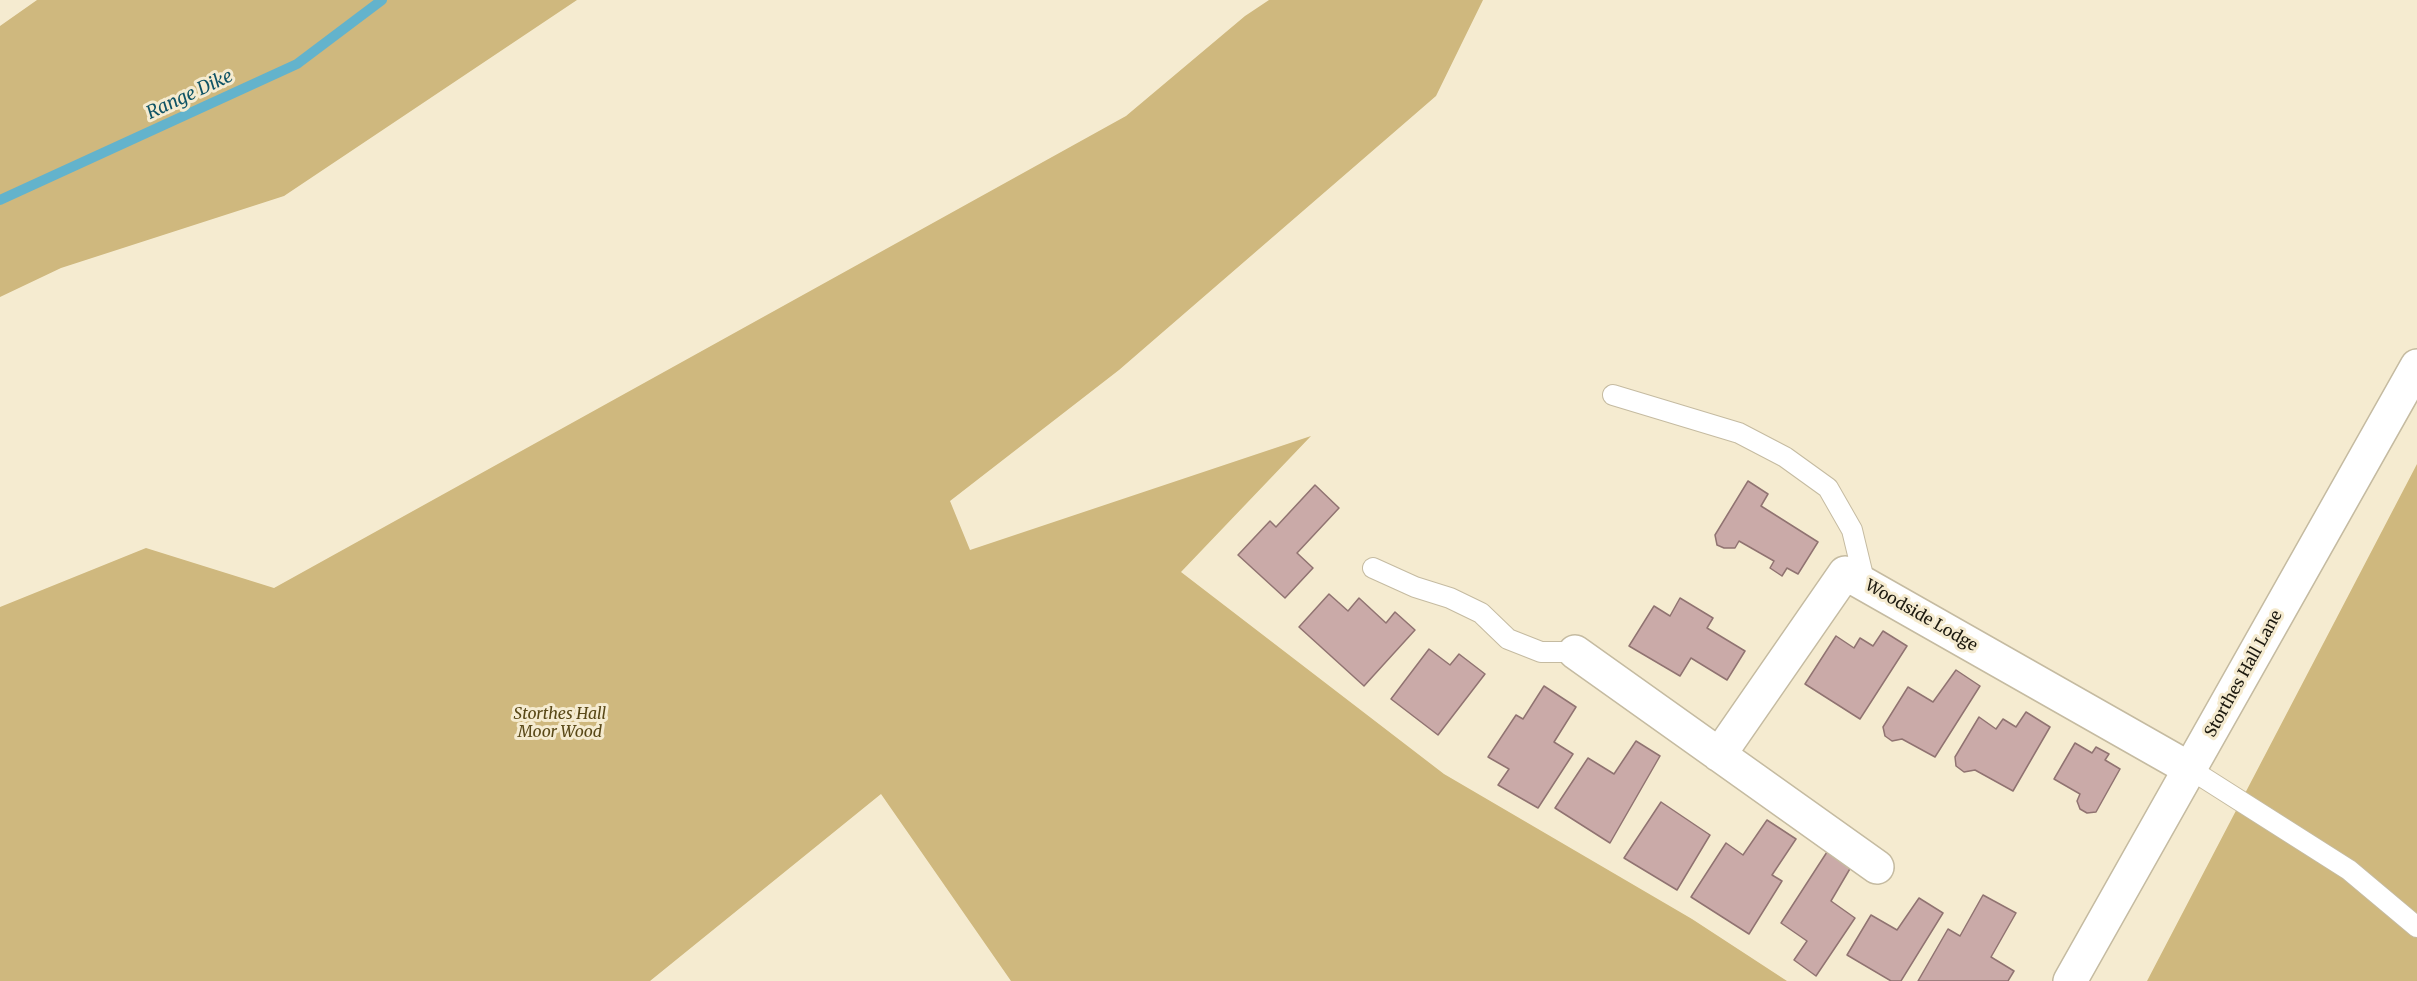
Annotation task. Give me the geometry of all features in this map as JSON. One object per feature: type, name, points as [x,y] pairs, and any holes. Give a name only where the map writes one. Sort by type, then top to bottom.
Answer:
[{"type":"street","name":"Storthes Hall Lane","points":[[2070,981],[2417,366]]},
{"type":"street","name":"Woodside Lodge","points":[[1719,755],[1845,573],[2190,768]]},
{"type":"street","points":[[1575,652],[1877,867]]},
{"type":"lane","points":[[1613,395],[1739,433],[1785,457],[1828,488],[1852,530],[1865,584]]},
{"type":"lane","points":[[1373,568],[1415,587],[1450,598],[1481,613],[1508,639],[1540,652],[1575,652]]},
{"type":"lane","points":[[2190,768],[2349,870],[2417,927]]},
{"type":"green space","points":[[37,0],[577,0],[284,196],[61,268],[0,297],[0,26]]},
{"type":"green space","name":"Storthes Hall Moor Wood","points":[[1269,0],[1483,0],[1436,96],[1119,370],[950,501],[970,550],[1311,436],[1181,572],[1444,774],[1692,919],[1787,981],[1011,981],[881,794],[650,981],[0,981],[0,607],[146,548],[274,588],[1126,116],[1245,16]]},
{"type":"green space","points":[[2417,464],[2417,981],[2147,981]]},
{"type":"building","points":[[1748,481],[1768,494],[1761,506],[1818,542],[1798,574],[1787,568],[1782,576],[1770,568],[1774,561],[1739,541],[1735,548],[1724,548],[1717,545],[1715,535]]},
{"type":"building","points":[[1315,485],[1339,508],[1297,553],[1313,568],[1285,598],[1238,555],[1270,521],[1276,527]]},
{"type":"building","points":[[1329,594],[1348,611],[1359,598],[1386,623],[1395,612],[1415,630],[1364,686],[1299,627]]},
{"type":"building","points":[[1680,598],[1713,618],[1707,628],[1745,651],[1727,680],[1691,658],[1680,676],[1629,646],[1654,606],[1670,616]]},
{"type":"building","points":[[1883,631],[1907,646],[1860,719],[1805,684],[1836,636],[1854,648],[1860,638],[1873,646]]},
{"type":"building","points":[[1429,649],[1450,665],[1459,654],[1485,674],[1438,735],[1391,699]]},
{"type":"building","points":[[1956,670],[1980,686],[1935,757],[1902,739],[1892,741],[1885,736],[1883,727],[1908,687],[1933,702]]},
{"type":"building","points":[[1544,686],[1576,707],[1554,742],[1573,754],[1538,808],[1498,785],[1509,769],[1488,757],[1516,715],[1523,719]]},
{"type":"building","points":[[2026,712],[2050,727],[2013,791],[1975,770],[1964,772],[1956,766],[1955,757],[1979,717],[1996,729],[2003,719],[2016,727]]},
{"type":"building","points":[[1636,741],[1660,756],[1610,843],[1555,808],[1588,758],[1614,774]]},
{"type":"building","points":[[2075,743],[2092,753],[2096,747],[2109,754],[2105,760],[2120,769],[2096,812],[2087,813],[2080,809],[2077,801],[2080,794],[2054,779]]},
{"type":"building","points":[[1661,802],[1710,835],[1677,890],[1624,858]]},
{"type":"building","points":[[1767,820],[1796,839],[1772,875],[1782,881],[1749,934],[1691,897],[1726,843],[1743,855]]},
{"type":"building","points":[[1827,852],[1851,867],[1831,901],[1855,918],[1816,976],[1794,960],[1807,941],[1781,923]]},
{"type":"building","points":[[1983,895],[2016,913],[1991,957],[2014,971],[2008,981],[1918,981],[1948,929],[1960,936]]},
{"type":"building","points":[[1919,898],[1943,913],[1901,981],[1891,981],[1847,955],[1871,915],[1897,930]]},
{"type":"waterway","name":"Range Dike","points":[[0,200],[297,64],[382,0]]}]
